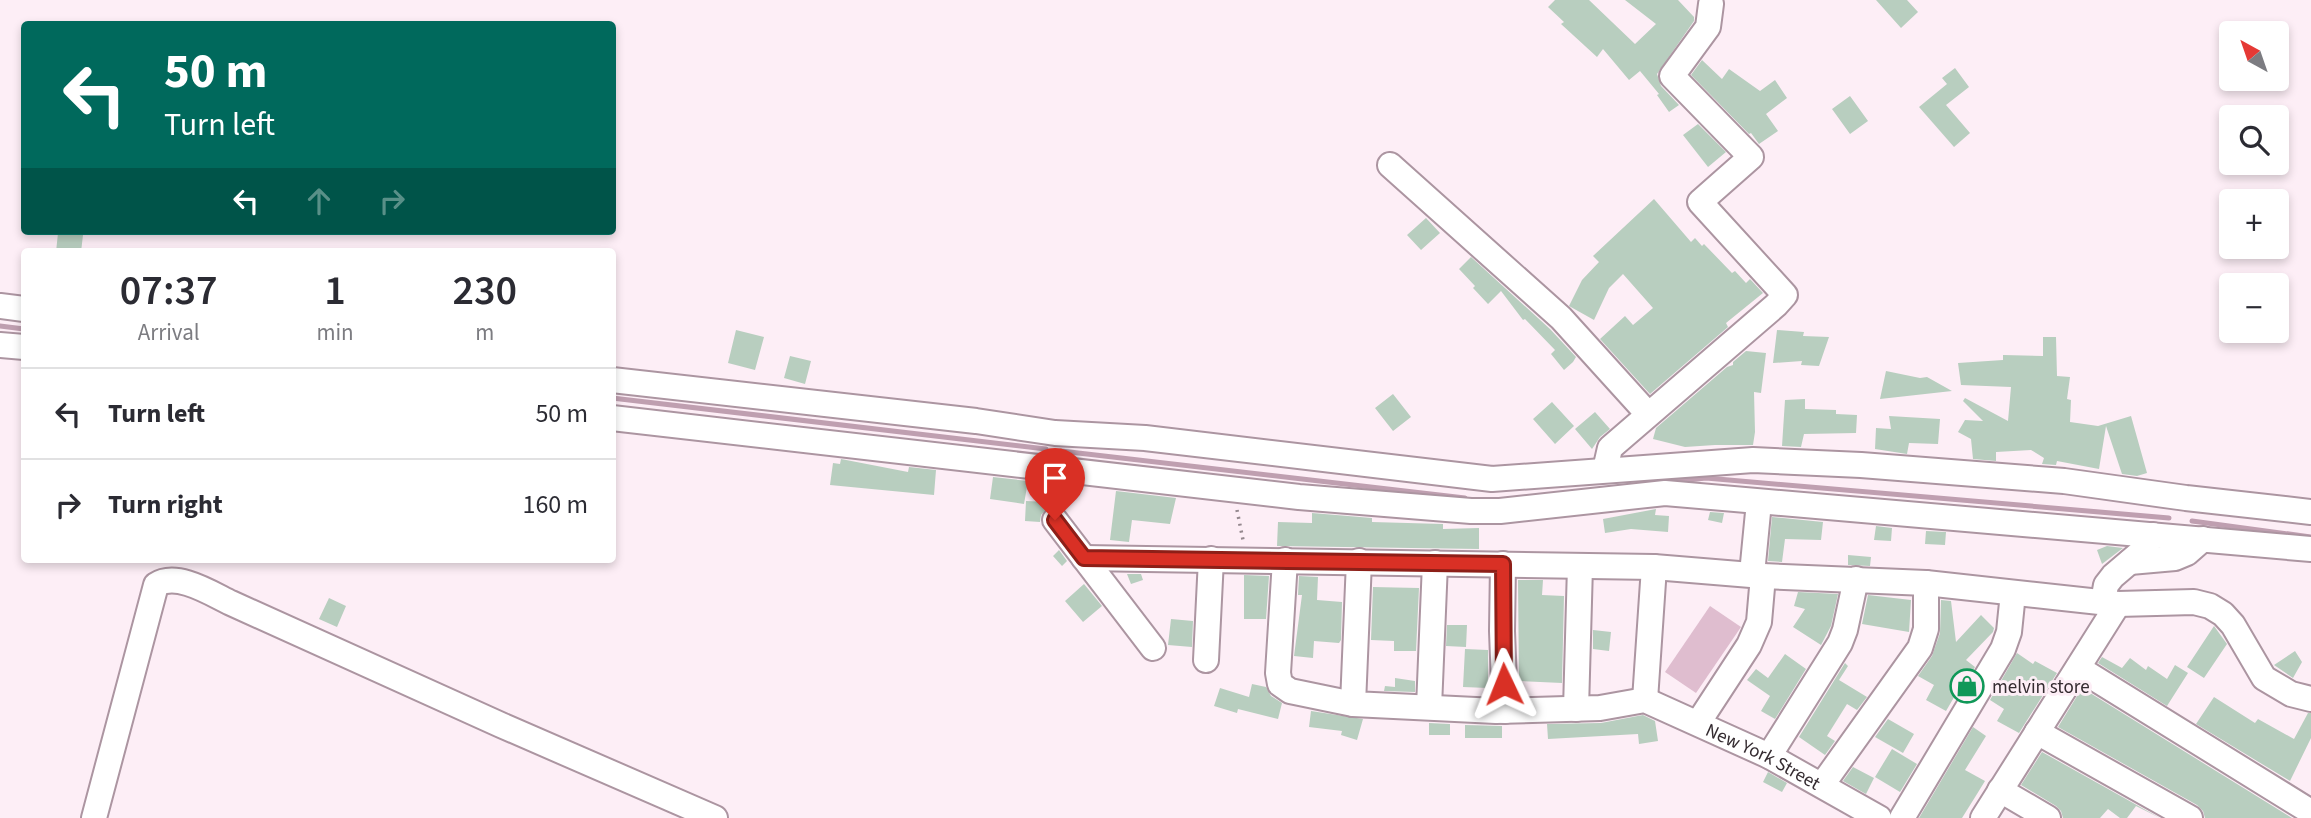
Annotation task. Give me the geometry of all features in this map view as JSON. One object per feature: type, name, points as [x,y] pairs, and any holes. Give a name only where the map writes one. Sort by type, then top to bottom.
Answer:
[{"type":"street","points":[[1605,470],[1610,448],[1785,295],[1700,202],[1751,157],[1672,76],[1708,27],[1711,4]]},
{"type":"street","points":[[1390,165],[1561,318],[1648,414]]},
{"type":"street","points":[[0,306],[21,309]]},
{"type":"street","points":[[0,345],[21,347]]},
{"type":"street","points":[[616,380],[976,421],[1055,433],[1145,438],[1492,479],[1753,460],[2064,481],[2311,512]]},
{"type":"street","points":[[616,418],[1233,490],[1471,511],[1500,512],[1665,493],[2311,549]]},
{"type":"street","points":[[1050,470],[1055,433]]},
{"type":"street","points":[[2130,562],[2175,558],[2187,553],[2191,538],[2186,498]]},
{"type":"street","points":[[1698,723],[1749,645],[1759,622],[1759,502]]},
{"type":"street","points":[[1055,520],[1153,648]]},
{"type":"street","points":[[1983,818],[2078,668],[2110,603],[2106,585],[2153,535]]},
{"type":"street","points":[[1084,558],[1654,567],[1926,583],[2110,603],[2194,602],[2210,606],[2234,625],[2264,678],[2291,694],[2311,699]]},
{"type":"street","points":[[1206,660],[1212,559]]},
{"type":"street","points":[[1285,560],[1278,673],[1280,684],[1290,691],[1353,704],[1505,711],[1600,708],[1645,700],[1654,567]]},
{"type":"street","points":[[1353,704],[1359,561]]},
{"type":"street","points":[[1429,708],[1435,563]]},
{"type":"street","points":[[1503,564],[1505,711]]},
{"type":"street","points":[[1576,709],[1580,566]]},
{"type":"street","points":[[1769,756],[1840,643],[1856,579]]},
{"type":"street","points":[[94,818],[156,584],[169,580],[187,583],[715,818]]},
{"type":"street","points":[[1822,785],[1920,648],[1926,629],[1926,583]]},
{"type":"street","points":[[1902,818],[2003,649],[2009,632],[2013,593]]},
{"type":"street","points":[[2078,668],[2311,812]]},
{"type":"street","name":"New York Street","points":[[1645,700],[1769,756],[1879,818]]},
{"type":"street","points":[[2037,732],[2190,818]]},
{"type":"street","points":[[2000,790],[2048,818]]},
{"type":"path","points":[[1233,490],[1246,559]]},
{"type":"shaded area","points":[[1710,606],[1741,627],[1696,693],[1665,672]]},
{"type":"building","points":[[1555,0],[1589,0],[1635,44],[1656,24],[1625,0],[1678,0],[1694,17],[1694,21],[1657,74],[1661,86],[1679,105],[1669,112],[1657,95],[1659,94],[1640,71],[1629,80],[1603,49],[1597,57],[1561,24],[1564,22],[1548,7]]},
{"type":"building","points":[[1876,0],[1907,0],[1918,12],[1901,28]]},
{"type":"building","points":[[1702,60],[1722,79],[1729,69],[1760,91],[1775,80],[1787,98],[1766,114],[1778,131],[1759,144],[1691,75]]},
{"type":"building","points":[[1955,68],[1969,87],[1946,105],[1970,133],[1954,147],[1919,107],[1947,84],[1942,78]]},
{"type":"building","points":[[1850,96],[1868,121],[1850,134],[1832,109]]},
{"type":"building","points":[[1698,124],[1726,152],[1708,167],[1683,135]]},
{"type":"building","points":[[1654,199],[1691,242],[1695,238],[1702,246],[1704,244],[1732,273],[1735,271],[1746,283],[1750,279],[1763,293],[1726,323],[1728,327],[1650,394],[1600,339],[1625,316],[1633,325],[1653,308],[1623,274],[1609,288],[1594,320],[1569,306],[1582,280],[1599,262],[1593,256]]},
{"type":"building","points":[[1426,218],[1440,233],[1421,250],[1407,235]]},
{"type":"building","points":[[58,235],[83,235],[81,248],[56,248]]},
{"type":"building","points":[[1471,257],[1550,329],[1576,357],[1573,362],[1564,370],[1551,354],[1555,350],[1523,320],[1501,291],[1488,304],[1459,269]]},
{"type":"building","points":[[736,330],[764,337],[755,370],[728,363]]},
{"type":"building","points":[[1777,330],[1804,332],[1803,336],[1829,337],[1819,366],[1801,365],[1802,361],[1773,363]]},
{"type":"building","points":[[2043,337],[2056,337],[2057,376],[2070,377],[2067,399],[2071,400],[2070,422],[2098,426],[2131,416],[2147,473],[2137,476],[2122,474],[2106,426],[2099,469],[2057,461],[2056,465],[2042,464],[2044,458],[2031,450],[1996,452],[1996,461],[1973,459],[1971,439],[1958,432],[1965,420],[1983,421],[1963,401],[1965,398],[2008,421],[2011,387],[1961,385],[1958,363],[2003,360],[2003,355],[2043,356]]},
{"type":"building","points":[[1746,351],[1766,353],[1761,393],[1754,392],[1753,445],[1685,447],[1653,439],[1656,428],[1727,367],[1733,365]]},
{"type":"building","points":[[790,356],[811,361],[805,384],[784,378]]},
{"type":"building","points":[[1886,371],[1927,377],[1952,391],[1880,399]]},
{"type":"building","points":[[1393,394],[1411,417],[1393,431],[1375,408]]},
{"type":"building","points":[[1805,399],[1805,409],[1836,410],[1836,414],[1857,415],[1856,433],[1804,434],[1801,447],[1782,446],[1785,400]]},
{"type":"building","points":[[1552,402],[1574,426],[1555,444],[1533,419]]},
{"type":"building","points":[[1595,412],[1610,429],[1592,449],[1575,429]]},
{"type":"building","points":[[1889,416],[1940,419],[1938,444],[1909,443],[1907,454],[1875,449],[1876,428],[1891,429]]},
{"type":"building","points":[[841,459],[908,472],[909,467],[936,470],[934,495],[830,485],[833,463],[840,464]]},
{"type":"building","points":[[993,477],[1028,481],[1024,504],[990,499]]},
{"type":"building","points":[[1116,491],[1176,498],[1170,524],[1132,520],[1129,542],[1110,540]]},
{"type":"building","points":[[1026,501],[1048,502],[1040,522],[1025,521]]},
{"type":"building","points":[[1656,509],[1655,515],[1669,516],[1668,532],[1631,529],[1605,533],[1603,519]]},
{"type":"building","points":[[1710,512],[1724,513],[1722,523],[1708,520]]},
{"type":"building","points":[[1312,513],[1372,518],[1372,522],[1443,524],[1443,529],[1479,528],[1479,549],[1277,546],[1278,522],[1312,523]]},
{"type":"building","points":[[1772,517],[1823,522],[1821,540],[1785,539],[1782,562],[1768,561]]},
{"type":"building","points":[[1876,526],[1892,528],[1891,541],[1874,540]]},
{"type":"building","points":[[1926,531],[1946,532],[1945,545],[1925,544]]},
{"type":"building","points":[[2107,546],[2123,548],[2102,564],[2097,550]]},
{"type":"building","points":[[1059,550],[1067,561],[1062,566],[1053,556]]},
{"type":"building","points":[[1848,555],[1871,557],[1870,566],[1848,565]]},
{"type":"building","points":[[1127,574],[1141,574],[1143,580],[1131,584]]},
{"type":"building","points":[[1244,575],[1269,576],[1266,619],[1244,619]]},
{"type":"building","points":[[1299,576],[1318,577],[1317,600],[1342,602],[1341,640],[1339,643],[1314,641],[1313,658],[1294,656],[1302,595],[1298,595]]},
{"type":"building","points":[[1518,580],[1543,580],[1542,595],[1564,596],[1562,683],[1519,681]]},
{"type":"building","points":[[1084,584],[1102,606],[1083,622],[1065,601]]},
{"type":"building","points":[[1373,587],[1419,588],[1416,651],[1394,651],[1394,641],[1371,640]]},
{"type":"building","points":[[1798,592],[1838,594],[1831,626],[1821,645],[1793,627],[1805,609],[1794,606]]},
{"type":"building","points":[[1868,595],[1911,600],[1909,632],[1862,624]]},
{"type":"building","points":[[329,598],[346,606],[337,627],[319,619]]},
{"type":"building","points":[[1941,600],[1951,601],[1956,642],[1981,615],[1994,628],[1966,660],[1975,667],[1946,711],[1926,700],[1934,685],[1918,676],[1932,656],[1940,633]]},
{"type":"building","points":[[1171,619],[1193,621],[1192,647],[1168,645]]},
{"type":"building","points":[[1447,625],[1467,625],[1466,647],[1446,646]]},
{"type":"building","points":[[2214,626],[2227,644],[2204,678],[2187,667]]},
{"type":"building","points":[[1593,630],[1611,632],[1609,651],[1593,649]]},
{"type":"building","points":[[1465,649],[1488,650],[1488,688],[1463,687]]},
{"type":"building","points":[[2295,651],[2302,662],[2293,678],[2274,665]]},
{"type":"building","points":[[2017,653],[2033,664],[2035,661],[2057,673],[2019,733],[1997,721],[2004,709],[1990,700]]},
{"type":"building","points":[[1785,654],[1806,669],[1775,719],[1761,711],[1770,696],[1747,680],[1756,669],[1768,678]]},
{"type":"building","points":[[2102,657],[2122,668],[2130,658],[2146,670],[2148,666],[2167,679],[2175,665],[2188,673],[2167,706],[2098,663]]},
{"type":"building","points":[[1845,663],[1848,666],[1839,680],[1867,697],[1857,710],[1847,704],[1827,736],[1835,741],[1825,755],[1799,737]]},
{"type":"building","points":[[1395,678],[1415,681],[1415,692],[1384,691],[1385,686],[1395,687]]},
{"type":"building","points":[[1252,684],[1266,687],[1271,696],[1282,703],[1278,719],[1238,709],[1237,713],[1214,706],[1220,688],[1249,697]]},
{"type":"building","points":[[2082,688],[2292,818],[2205,818],[2197,805],[2058,727]]},
{"type":"building","points":[[2214,697],[2255,723],[2258,719],[2294,739],[2308,713],[2311,713],[2311,738],[2290,781],[2196,724]]},
{"type":"building","points":[[1311,711],[1363,719],[1357,740],[1341,735],[1342,731],[1309,727]]},
{"type":"building","points":[[1643,715],[1655,721],[1658,741],[1639,744],[1638,734],[1548,739],[1547,724],[1601,723]]},
{"type":"building","points":[[1888,719],[1914,734],[1903,753],[1875,737]]},
{"type":"building","points":[[1429,723],[1450,724],[1450,735],[1429,735]]},
{"type":"building","points":[[1465,725],[1502,726],[1502,738],[1465,738]]},
{"type":"building","points":[[1973,727],[1986,736],[1965,770],[1985,781],[1962,818],[1919,818]]},
{"type":"building","points":[[1892,749],[1917,764],[1900,792],[1875,777]]},
{"type":"building","points":[[2042,752],[2160,818],[2136,806],[2127,818],[2120,818],[2108,809],[2100,818],[2063,818],[2056,806],[2021,785]]},
{"type":"building","points":[[1853,767],[1874,778],[1866,794],[1843,781]]},
{"type":"building","points":[[1768,772],[1787,783],[1782,792],[1763,782]]},
{"type":"waterway","points":[[0,326],[21,329]]},
{"type":"waterway","points":[[616,398],[1046,449]]},
{"type":"waterway","points":[[1061,451],[1465,498]]},
{"type":"waterway","points":[[1670,482],[1706,478],[2169,518]]},
{"type":"waterway","points":[[2192,521],[2311,537]]},
{"type":"place","name":"melvin store","points":[[1967,686]]},
{"type":"route","points":[[1055,520],[1084,558],[1503,564],[1504,684]]}]
